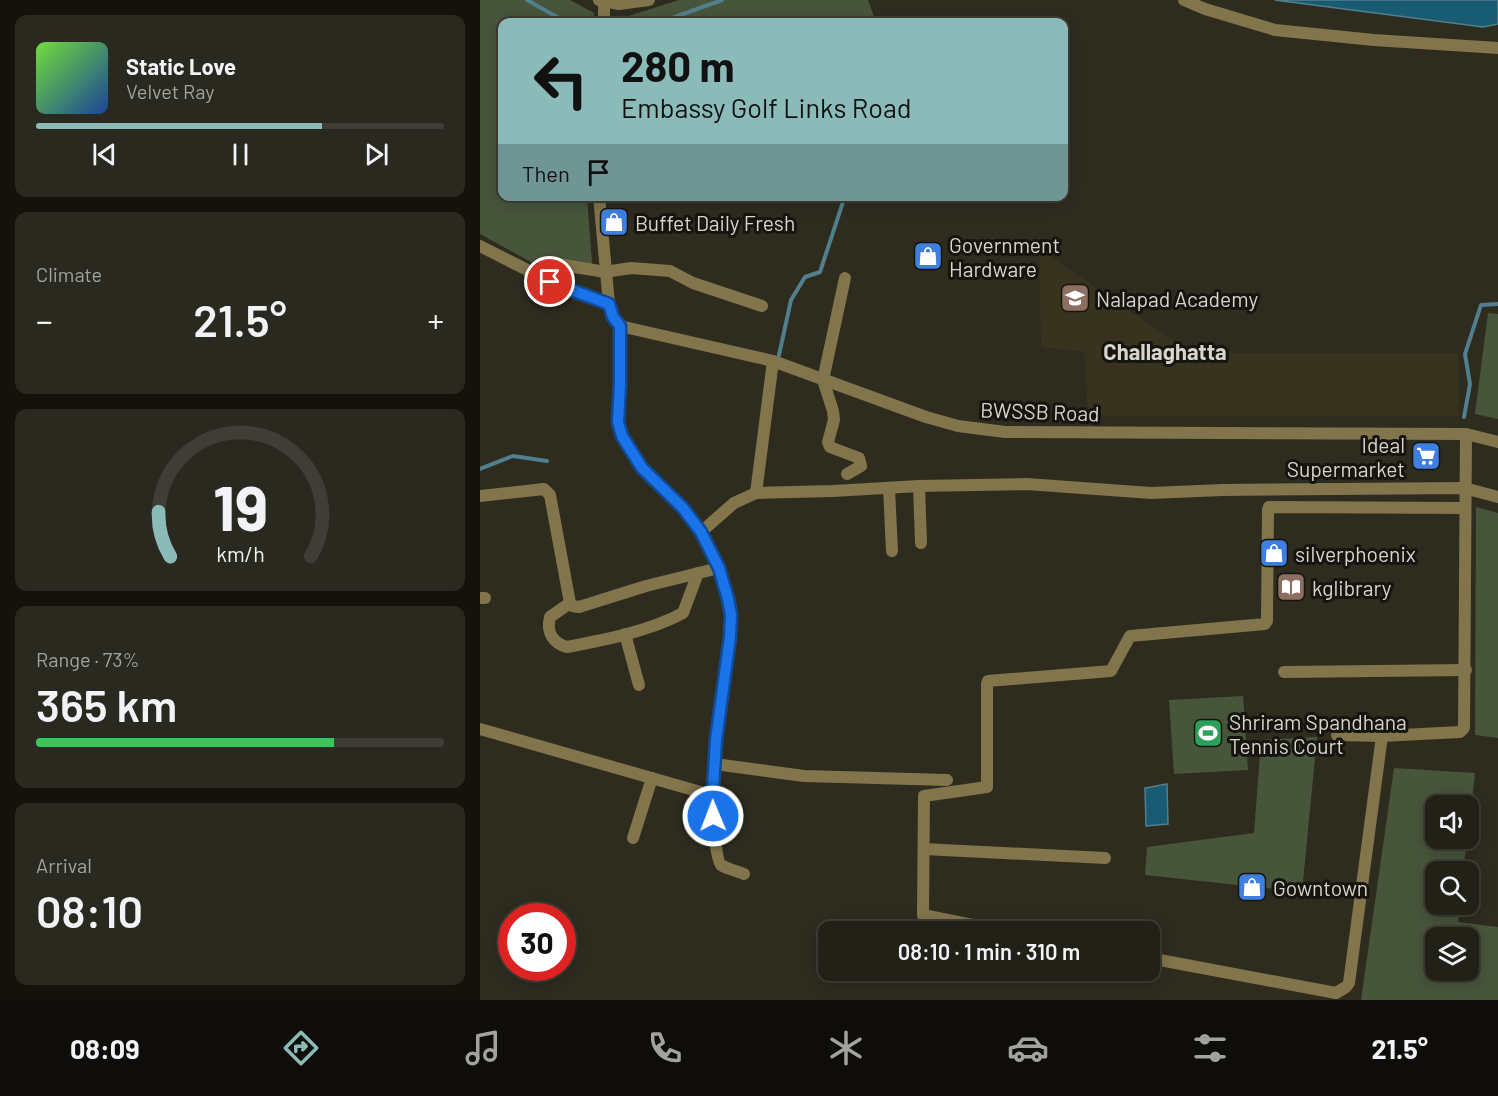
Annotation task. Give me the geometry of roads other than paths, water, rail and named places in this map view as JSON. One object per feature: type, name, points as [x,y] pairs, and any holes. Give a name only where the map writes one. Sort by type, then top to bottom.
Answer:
[{"type":"street","points":[[603,18],[601,1],[626,4],[650,0]]},
{"type":"street","points":[[1184,0],[1205,9],[1275,30],[1374,40],[1498,48]]},
{"type":"street","points":[[599,201],[609,304],[613,317],[620,326],[618,422],[622,436],[642,468],[683,508],[701,532],[719,568],[731,615],[713,788],[708,793]]},
{"type":"street","points":[[480,246],[567,290],[609,304]]},
{"type":"street","points":[[558,264],[605,272],[631,268],[670,271],[693,284],[762,306]]},
{"type":"street","points":[[845,278],[823,380],[834,420],[828,442],[830,447],[859,458],[861,462],[861,466],[847,474]]},
{"type":"street","name":"BWSSB Road","points":[[620,326],[773,361],[926,417],[958,426],[1005,432],[1466,434],[1498,442]]},
{"type":"street","points":[[756,493],[773,361]]},
{"type":"street","points":[[1337,735],[1382,736],[1462,731],[1464,728],[1466,434]]},
{"type":"street","points":[[701,532],[734,503],[756,493],[919,486],[1053,485],[1151,493],[1222,490],[1464,488],[1498,496]]},
{"type":"street","points":[[919,486],[921,543]]},
{"type":"street","points":[[889,488],[892,551]]},
{"type":"street","points":[[480,496],[544,489],[550,495],[572,606],[579,607],[646,586],[719,568]]},
{"type":"street","points":[[953,921],[923,915],[925,795],[985,789],[988,786],[988,681],[1111,671],[1130,636],[1265,624],[1267,621],[1269,507],[1464,508]]},
{"type":"street","points":[[570,603],[550,617],[548,626],[551,637],[559,645],[567,647],[625,634],[684,612],[698,573]]},
{"type":"street","points":[[625,634],[639,685]]},
{"type":"street","points":[[1284,672],[1466,669]]},
{"type":"street","points":[[480,729],[708,793]]},
{"type":"street","points":[[1160,960],[1336,993],[1346,987],[1349,983],[1382,736]]},
{"type":"street","points":[[715,764],[804,776],[947,780]]},
{"type":"street","points":[[633,838],[652,778]]},
{"type":"street","points":[[708,793],[717,858],[720,865],[744,874]]},
{"type":"street","points":[[924,849],[1105,858]]},
{"type":"water","points":[[1275,0],[1498,0],[1498,24],[1483,27]]},
{"type":"water","points":[[1167,784],[1168,824],[1146,826],[1145,788]]},
{"type":"waterway","points":[[527,0],[559,18]]},
{"type":"waterway","points":[[672,18],[722,0]]},
{"type":"waterway","points":[[779,355],[791,300],[805,277],[820,272],[843,201]]},
{"type":"waterway","points":[[1464,417],[1470,384],[1465,354],[1481,305],[1498,304]]},
{"type":"waterway","points":[[480,469],[513,456],[547,461]]},
{"type":"place","name":"Buffet Daily Fresh","points":[[614,222]]},
{"type":"place","name":"Government Hardware","points":[[928,256]]},
{"type":"place","name":"Nalapad Academy","points":[[1075,298]]},
{"type":"place","name":"Ideal Supermarket","points":[[1426,456]]},
{"type":"place","name":"silverphoenix","points":[[1274,553]]},
{"type":"place","name":"kglibrary","points":[[1291,587]]},
{"type":"place","name":"Shriram Spandhana Tennis Court","points":[[1208,733]]},
{"type":"place","name":"Gowntown","points":[[1252,887]]},
{"type":"district","name":"Challaghatta","points":[[1165,351]]}]
